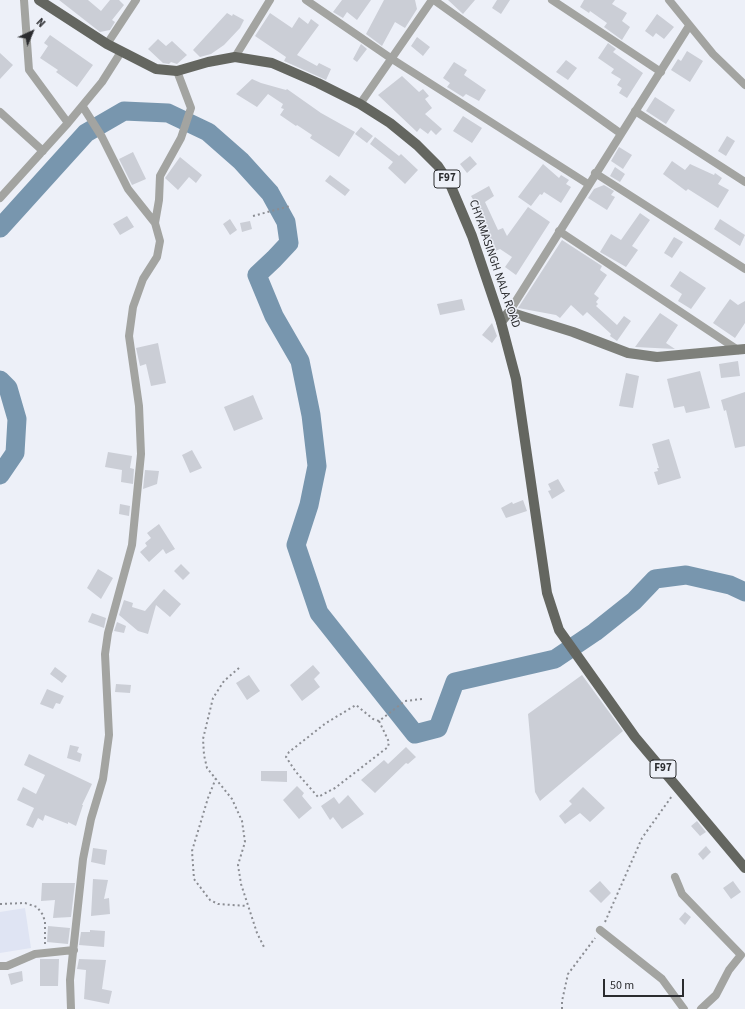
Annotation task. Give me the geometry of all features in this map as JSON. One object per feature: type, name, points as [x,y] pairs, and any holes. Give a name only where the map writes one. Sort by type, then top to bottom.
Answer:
[{"type":"main road","name":"CHYAMASINGH NALA ROAD","points":[[39,0],[51,3],[107,44],[156,69],[177,71],[208,62],[234,58],[272,63],[318,83],[360,104],[390,123],[417,145],[438,166],[450,184],[472,236],[501,322],[516,379],[547,593],[559,630],[635,736],[679,788]]},
{"type":"main road","points":[[501,322],[509,312],[573,332],[628,353],[657,356],[742,349]]},
{"type":"main road","name":"F97","points":[[679,788],[745,868]]},
{"type":"street","points":[[24,0],[29,70],[68,123]]},
{"type":"street","points":[[107,44],[136,0]]},
{"type":"street","points":[[234,58],[270,0]]},
{"type":"street","points":[[306,0],[392,59],[588,184]]},
{"type":"street","points":[[360,104],[433,0],[620,133]]},
{"type":"street","points":[[552,0],[661,72]]},
{"type":"street","points":[[669,0],[713,54],[745,84]]},
{"type":"street","points":[[509,312],[620,133],[661,72],[689,26]]},
{"type":"street","points":[[0,198],[82,107],[122,52]]},
{"type":"street","points":[[155,223],[159,200],[160,176],[181,138],[191,108],[177,71]]},
{"type":"street","points":[[70,1009],[70,980],[83,859],[91,819],[103,779],[109,735],[105,654],[108,633],[132,545],[141,454],[139,406],[129,336],[133,307],[143,279],[157,257],[160,241],[155,223],[128,189],[102,137],[82,107]]},
{"type":"street","points":[[0,112],[43,151]]},
{"type":"street","points":[[635,112],[745,182]]},
{"type":"street","points":[[596,173],[745,269]]},
{"type":"street","points":[[559,231],[742,349]]},
{"type":"street","points":[[675,877],[682,894],[741,956],[729,970],[716,995],[701,1009]]},
{"type":"street","points":[[600,930],[662,980],[684,1009]]},
{"type":"street","points":[[0,966],[7,966],[35,954],[74,950]]},
{"type":"path","points":[[253,216],[290,206]]},
{"type":"path","points":[[239,668],[224,681],[213,698],[203,739],[204,755],[207,768],[232,799],[242,821],[245,842],[238,864],[241,884],[247,906],[257,933],[265,949]]},
{"type":"path","points":[[379,721],[405,701],[422,699]]},
{"type":"path","points":[[356,704],[373,719],[379,721],[389,742],[388,747],[335,788],[318,797],[296,772],[286,757],[289,752],[326,723],[356,704]]},
{"type":"path","points":[[216,778],[208,798],[192,851],[194,879],[210,900],[218,904],[247,906]]},
{"type":"path","points":[[562,1009],[568,974],[609,916],[642,838],[679,788]]},
{"type":"path","points":[[0,904],[25,903],[37,907],[45,922],[45,949],[43,954]]},
{"type":"shaded area","points":[[25,908],[31,948],[0,953],[0,912]]},
{"type":"building","points":[[59,0],[88,0],[101,11],[110,0],[119,0],[124,5],[112,20],[115,22],[110,30],[100,32]]},
{"type":"building","points":[[342,0],[371,0],[357,20],[347,12],[343,18],[333,12]]},
{"type":"building","points":[[384,0],[415,0],[417,9],[405,28],[395,22],[382,46],[366,34]]},
{"type":"building","points":[[448,0],[475,0],[463,14]]},
{"type":"building","points":[[497,0],[510,0],[501,14],[492,8]]},
{"type":"building","points":[[584,0],[615,0],[612,4],[627,13],[622,21],[630,27],[622,40],[604,27],[607,23],[590,11],[589,13],[580,7]]},
{"type":"building","points":[[227,13],[232,16],[233,14],[244,20],[240,28],[224,45],[211,54],[200,57],[193,50]]},
{"type":"building","points":[[270,13],[292,28],[299,17],[308,24],[311,19],[319,25],[297,55],[317,66],[319,63],[331,69],[326,80],[284,61],[286,57],[255,36]]},
{"type":"building","points":[[657,14],[674,27],[664,39],[656,33],[653,37],[645,31]]},
{"type":"building","points":[[50,35],[93,65],[77,87],[56,72],[58,70],[40,58],[48,46],[44,43]]},
{"type":"building","points":[[417,37],[430,47],[423,56],[411,46]]},
{"type":"building","points":[[158,39],[166,46],[172,41],[187,55],[177,64],[171,62],[169,64],[163,63],[148,49]]},
{"type":"building","points":[[608,43],[616,49],[613,52],[643,73],[627,98],[619,93],[622,88],[617,85],[621,79],[611,73],[614,69],[598,58]]},
{"type":"building","points":[[361,44],[367,49],[357,62],[353,59]]},
{"type":"building","points":[[687,51],[703,61],[690,82],[671,70],[678,59],[681,61]]},
{"type":"building","points":[[0,53],[13,65],[0,79]]},
{"type":"building","points":[[566,60],[577,68],[568,80],[556,72]]},
{"type":"building","points":[[454,62],[467,70],[464,75],[486,90],[479,101],[466,94],[463,97],[447,87],[450,83],[443,78]]},
{"type":"building","points":[[402,76],[419,92],[423,89],[429,96],[425,99],[432,108],[425,114],[442,129],[436,135],[431,130],[428,134],[420,128],[417,132],[378,95]]},
{"type":"building","points":[[252,79],[261,83],[287,89],[321,113],[355,132],[339,157],[310,138],[312,135],[280,115],[284,109],[281,108],[283,104],[268,94],[257,107],[236,94]]},
{"type":"building","points":[[655,97],[675,110],[666,124],[646,111]]},
{"type":"building","points":[[463,116],[482,128],[472,143],[453,131]]},
{"type":"building","points":[[361,127],[373,136],[367,143],[355,134]]},
{"type":"building","points":[[727,136],[735,141],[726,156],[718,151]]},
{"type":"building","points":[[375,137],[399,156],[401,154],[418,170],[405,184],[388,168],[393,162],[370,144]]},
{"type":"building","points":[[619,147],[632,155],[623,169],[611,161]]},
{"type":"building","points":[[133,152],[146,179],[132,185],[119,159]]},
{"type":"building","points":[[470,156],[477,164],[467,173],[460,164]]},
{"type":"building","points":[[180,157],[202,175],[196,183],[189,177],[178,190],[165,178]]},
{"type":"building","points":[[672,161],[685,170],[690,164],[714,175],[715,173],[722,178],[718,184],[729,190],[718,208],[688,189],[686,191],[663,174]]},
{"type":"building","points":[[543,164],[559,178],[561,175],[569,180],[566,184],[571,187],[561,203],[544,192],[542,195],[540,194],[531,206],[518,197]]},
{"type":"building","points":[[615,167],[625,174],[620,182],[610,176]]},
{"type":"building","points":[[330,175],[350,190],[345,196],[325,181]]},
{"type":"building","points":[[604,185],[614,191],[611,195],[615,197],[607,210],[588,198],[594,189]]},
{"type":"building","points":[[489,186],[494,196],[485,202],[498,230],[503,228],[507,236],[528,207],[550,222],[516,275],[505,267],[512,257],[500,249],[493,252],[486,235],[488,234],[482,219],[484,218],[471,196]]},
{"type":"building","points":[[640,213],[650,220],[632,246],[638,250],[626,267],[600,252],[611,234],[621,240]]},
{"type":"building","points":[[127,216],[134,227],[120,235],[113,224]]},
{"type":"building","points":[[230,219],[237,230],[230,235],[223,224]]},
{"type":"building","points":[[720,219],[745,235],[740,246],[714,229]]},
{"type":"building","points":[[250,221],[252,229],[242,232],[240,223]]},
{"type":"building","points":[[674,237],[683,242],[672,258],[664,253]]},
{"type":"building","points":[[562,240],[602,266],[600,270],[607,275],[594,294],[599,298],[596,302],[598,304],[596,306],[617,325],[624,316],[631,321],[617,341],[610,336],[611,334],[587,312],[583,316],[571,305],[560,318],[556,315],[518,308]]},
{"type":"building","points":[[680,271],[706,288],[691,309],[678,301],[682,294],[670,286]]},
{"type":"building","points":[[462,299],[465,310],[440,315],[437,304]]},
{"type":"building","points":[[730,299],[738,305],[745,301],[745,323],[735,338],[713,323]]},
{"type":"building","points":[[660,313],[678,325],[666,343],[675,349],[635,347]]},
{"type":"building","points":[[492,323],[497,336],[492,343],[482,335]]},
{"type":"building","points":[[158,343],[166,383],[151,386],[146,364],[140,366],[136,348]]},
{"type":"building","points":[[738,361],[740,376],[721,378],[719,364]]},
{"type":"building","points":[[700,371],[710,408],[686,413],[684,406],[674,408],[667,379]]},
{"type":"building","points":[[626,373],[639,376],[633,408],[619,406]]},
{"type":"building","points":[[745,392],[745,446],[735,448],[726,410],[724,411],[721,400]]},
{"type":"building","points":[[253,395],[263,419],[234,431],[224,407]]},
{"type":"building","points":[[669,439],[681,478],[658,485],[654,472],[658,471],[657,468],[659,468],[652,444]]},
{"type":"building","points":[[192,450],[202,468],[190,473],[182,455]]},
{"type":"building","points":[[108,452],[132,456],[130,468],[134,469],[133,484],[121,482],[122,470],[105,467]]},
{"type":"building","points":[[145,470],[159,471],[157,484],[143,489]]},
{"type":"building","points":[[558,479],[565,491],[552,499],[548,491],[551,490],[548,484]]},
{"type":"building","points":[[523,500],[527,511],[506,518],[501,508],[512,502],[513,504]]},
{"type":"building","points":[[120,504],[130,506],[129,516],[119,514]]},
{"type":"building","points":[[159,524],[175,549],[166,554],[163,549],[149,562],[140,552],[147,546],[145,543],[151,538],[147,533]]},
{"type":"building","points":[[181,564],[190,573],[183,580],[174,571]]},
{"type":"building","points":[[98,569],[113,578],[101,599],[87,588]]},
{"type":"building","points":[[164,589],[181,604],[170,617],[156,605],[148,634],[138,631],[119,615],[124,600],[133,603],[132,607],[145,611]]},
{"type":"building","points":[[92,613],[106,618],[104,628],[88,622]]},
{"type":"building","points":[[117,622],[126,626],[124,633],[114,631]]},
{"type":"building","points":[[313,665],[320,673],[314,679],[320,687],[302,701],[290,685]]},
{"type":"building","points":[[55,667],[67,676],[62,683],[50,674]]},
{"type":"building","points":[[249,675],[260,691],[247,700],[236,683]]},
{"type":"building","points":[[582,675],[623,731],[540,801],[535,792],[528,714]]},
{"type":"building","points":[[116,684],[131,685],[130,693],[115,692]]},
{"type":"building","points":[[47,689],[64,696],[60,704],[56,703],[53,709],[40,704]]},
{"type":"building","points":[[70,745],[79,747],[77,752],[82,754],[80,762],[67,758]]},
{"type":"building","points":[[406,747],[416,757],[408,764],[406,763],[375,793],[361,780],[384,760],[388,764]]},
{"type":"building","points":[[29,754],[92,784],[82,805],[76,826],[45,815],[43,821],[38,818],[33,828],[26,825],[34,808],[17,800],[23,787],[36,794],[45,775],[24,765]]},
{"type":"building","points":[[261,771],[287,771],[287,782],[261,781]]},
{"type":"building","points":[[297,786],[304,793],[302,796],[312,808],[299,819],[283,800]]},
{"type":"building","points":[[583,787],[605,808],[590,822],[580,813],[565,824],[559,816],[572,804],[569,801]]},
{"type":"building","points":[[348,795],[364,814],[342,829],[333,817],[330,820],[321,806],[334,797],[339,804]]},
{"type":"building","points":[[697,821],[706,832],[700,836],[691,826]]},
{"type":"building","points":[[706,846],[711,852],[703,860],[698,854]]},
{"type":"building","points":[[93,848],[107,850],[105,865],[91,862]]},
{"type":"building","points":[[93,879],[108,880],[104,899],[109,898],[110,914],[91,916]]},
{"type":"building","points":[[600,881],[611,893],[601,903],[589,891]]},
{"type":"building","points":[[733,881],[741,892],[731,899],[723,888]]},
{"type":"building","points":[[42,883],[75,883],[71,917],[53,918],[55,900],[41,901]]},
{"type":"building","points":[[685,912],[691,917],[685,925],[679,919]]},
{"type":"building","points":[[48,926],[70,928],[68,944],[47,942]]},
{"type":"building","points":[[90,930],[105,931],[104,947],[79,945],[81,932],[90,932]]},
{"type":"building","points":[[40,959],[59,959],[58,986],[40,986]]},
{"type":"building","points":[[79,959],[106,960],[102,989],[112,991],[109,1004],[84,999],[86,970],[77,969]]},
{"type":"building","points":[[22,971],[23,981],[11,985],[8,974]]},
{"type":"waterway","points":[[0,228],[86,133],[124,111],[168,113],[208,132],[241,161],[270,193],[286,222],[289,243],[257,275],[274,316],[300,361],[311,415],[317,466],[309,505],[296,545],[319,613],[415,734],[438,728],[455,682],[555,659],[595,632],[634,601],[655,579],[686,575],[730,585],[745,592]]},
{"type":"waterway","points":[[0,380],[8,388],[17,419],[15,453],[0,475]]}]
